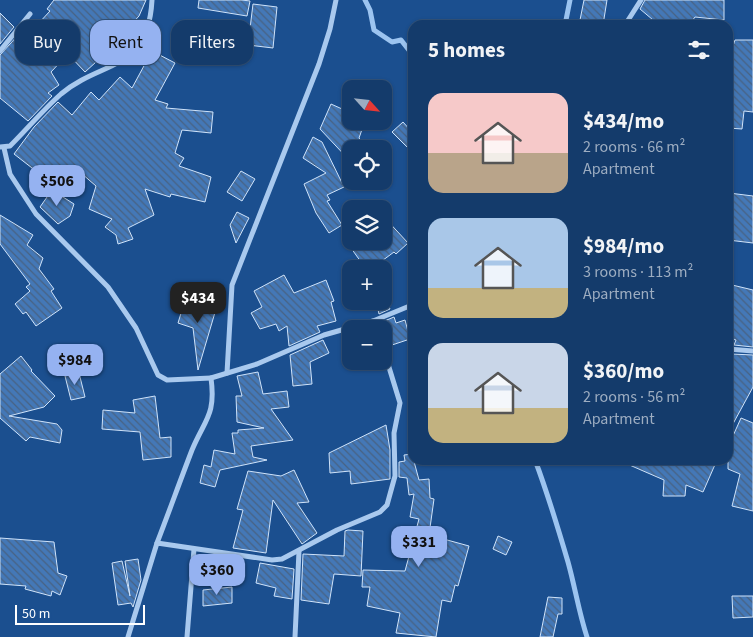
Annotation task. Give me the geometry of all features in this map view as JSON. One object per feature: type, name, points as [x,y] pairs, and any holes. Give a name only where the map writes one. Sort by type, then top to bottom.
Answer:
[{"type":"street","points":[[152,0],[151,18],[142,43],[119,63],[62,93],[10,146],[2,148],[10,174],[36,214],[108,287],[136,328],[158,374],[168,380],[211,378],[257,364],[324,335],[342,330]]},
{"type":"street","points":[[227,373],[232,285],[319,64],[330,30],[336,0]]},
{"type":"street","points":[[628,20],[641,0]]},
{"type":"street","points":[[0,51],[30,14]]},
{"type":"street","points":[[375,320],[408,307]]},
{"type":"street","points":[[733,349],[753,351]]},
{"type":"street","points":[[157,543],[272,560],[299,551],[337,530],[380,512],[387,505],[391,496],[395,476],[394,433],[400,403],[390,370]]},
{"type":"street","points":[[128,637],[157,543],[193,447],[210,412],[213,394],[211,378]]},
{"type":"street","points":[[187,637],[194,549]]},
{"type":"street","points":[[295,637],[299,551]]},
{"type":"building","points":[[54,0],[146,0],[135,20],[90,20],[90,65],[93,65],[85,72],[78,65],[80,65],[80,20],[42,20],[50,11],[47,9]]},
{"type":"building","points":[[199,0],[250,1],[247,16],[198,8]]},
{"type":"building","points":[[584,0],[607,0],[604,20],[580,20]]},
{"type":"building","points":[[645,0],[724,0],[724,20],[695,17],[693,20],[653,20],[640,9]]},
{"type":"building","points":[[253,4],[277,7],[273,48],[253,46],[253,20],[251,20]]},
{"type":"building","points":[[0,13],[14,27],[0,44]]},
{"type":"building","points":[[15,38],[15,65],[58,65],[51,72],[59,85],[48,93],[52,96],[28,121],[0,98],[0,55]]},
{"type":"building","points":[[735,40],[753,40],[753,112],[744,111],[742,129],[733,128],[733,46]]},
{"type":"building","points":[[161,56],[171,61],[171,65],[174,65],[155,100],[168,104],[166,108],[213,112],[211,133],[182,130],[175,153],[184,158],[179,166],[211,177],[205,202],[171,194],[170,197],[145,189],[154,215],[128,228],[133,239],[118,244],[116,235],[105,227],[112,219],[89,209],[96,186],[74,167],[59,189],[14,154],[34,127],[58,102],[72,115],[91,92],[99,100],[120,77],[132,88],[144,65],[161,65]]},
{"type":"building","points":[[331,104],[342,109],[342,130],[362,130],[359,138],[361,140],[342,140],[342,152],[320,129]]},
{"type":"building","points":[[403,122],[408,128],[408,148],[392,132]]},
{"type":"building","points":[[313,137],[322,142],[342,183],[342,188],[327,195],[330,200],[327,201],[342,225],[329,233],[316,213],[304,184],[326,173],[303,158]]},
{"type":"building","points":[[241,171],[255,179],[242,201],[227,192]]},
{"type":"building","points":[[52,190],[74,204],[70,216],[58,224],[40,207]]},
{"type":"building","points":[[733,194],[753,196],[753,243],[733,241]]},
{"type":"building","points":[[237,212],[249,218],[236,243],[230,225]]},
{"type":"building","points":[[0,215],[33,235],[27,245],[43,258],[39,269],[54,289],[51,291],[62,308],[36,326],[26,312],[23,314],[15,304],[30,291],[26,287],[30,284],[0,244]]},
{"type":"building","points":[[392,226],[408,243],[396,254],[394,252],[383,260],[360,260],[352,250],[392,250]]},
{"type":"building","points":[[284,275],[294,293],[326,280],[334,301],[331,302],[336,321],[317,326],[320,332],[289,346],[287,326],[279,331],[276,324],[260,329],[251,313],[262,307],[254,291]]},
{"type":"building","points":[[733,285],[753,290],[753,347],[734,345],[736,340],[733,339]]},
{"type":"building","points":[[185,300],[216,309],[198,370],[193,328],[178,323]]},
{"type":"building","points":[[378,310],[388,310],[379,314]]},
{"type":"building","points":[[394,317],[396,323],[405,320],[408,340],[392,345],[392,320],[387,320]]},
{"type":"building","points":[[323,340],[329,353],[310,362],[312,384],[293,386],[290,355]]},
{"type":"building","points":[[733,354],[753,355],[753,387],[733,424]]},
{"type":"building","points":[[21,356],[31,371],[55,396],[44,407],[9,416],[57,424],[62,430],[60,443],[30,437],[26,441],[0,418],[0,374]]},
{"type":"building","points":[[258,372],[263,394],[287,391],[289,407],[271,409],[293,440],[251,446],[253,457],[267,460],[220,470],[215,487],[200,483],[204,465],[211,467],[214,450],[235,454],[232,433],[238,433],[238,430],[264,428],[237,422],[236,396],[242,396],[237,376]]},
{"type":"building","points":[[79,373],[85,397],[71,400],[65,376]]},
{"type":"building","points":[[155,396],[160,438],[171,437],[171,457],[143,460],[140,432],[102,429],[103,410],[135,413],[133,400]]},
{"type":"building","points":[[741,418],[753,423],[753,511],[732,506],[740,474],[728,469],[728,465],[733,465],[733,436]]},
{"type":"building","points":[[386,425],[390,450],[390,479],[351,484],[350,471],[330,473],[329,453]]},
{"type":"building","points":[[408,454],[408,465],[415,465],[419,480],[429,479],[430,498],[434,499],[429,535],[469,546],[458,586],[455,585],[451,602],[442,600],[436,637],[396,633],[400,613],[367,606],[370,587],[362,587],[363,570],[405,571],[419,519],[410,517],[414,494],[409,495],[407,478],[399,477],[399,462],[405,461],[404,455]]},
{"type":"building","points":[[630,465],[715,465],[703,492],[686,485],[685,496],[663,496],[664,480]]},
{"type":"building","points":[[294,470],[309,502],[297,503],[317,533],[302,544],[273,500],[266,553],[233,548],[243,510],[237,509],[248,471],[281,476]]},
{"type":"building","points":[[345,531],[363,531],[361,576],[334,574],[329,604],[301,600],[303,554],[344,556]]},
{"type":"building","points":[[498,536],[512,542],[506,555],[493,549]]},
{"type":"building","points":[[0,538],[54,542],[58,573],[67,576],[60,595],[52,591],[51,596],[25,589],[26,586],[0,584]]},
{"type":"building","points":[[138,559],[141,580],[133,607],[131,603],[118,605],[112,563],[122,561],[130,596],[125,561]]},
{"type":"building","points":[[260,563],[294,569],[292,599],[274,596],[276,588],[256,583]]},
{"type":"building","points":[[232,587],[232,603],[203,606],[203,590]]},
{"type":"building","points":[[732,596],[753,596],[753,617],[733,618]]},
{"type":"building","points":[[548,597],[562,598],[562,614],[558,614],[553,637],[540,637]]},
{"type":"waterway","points":[[365,0],[370,10],[374,30],[392,42],[401,40],[408,49]]},
{"type":"waterway","points":[[566,20],[570,0]]},
{"type":"waterway","points":[[537,465],[568,562],[587,637]]}]
